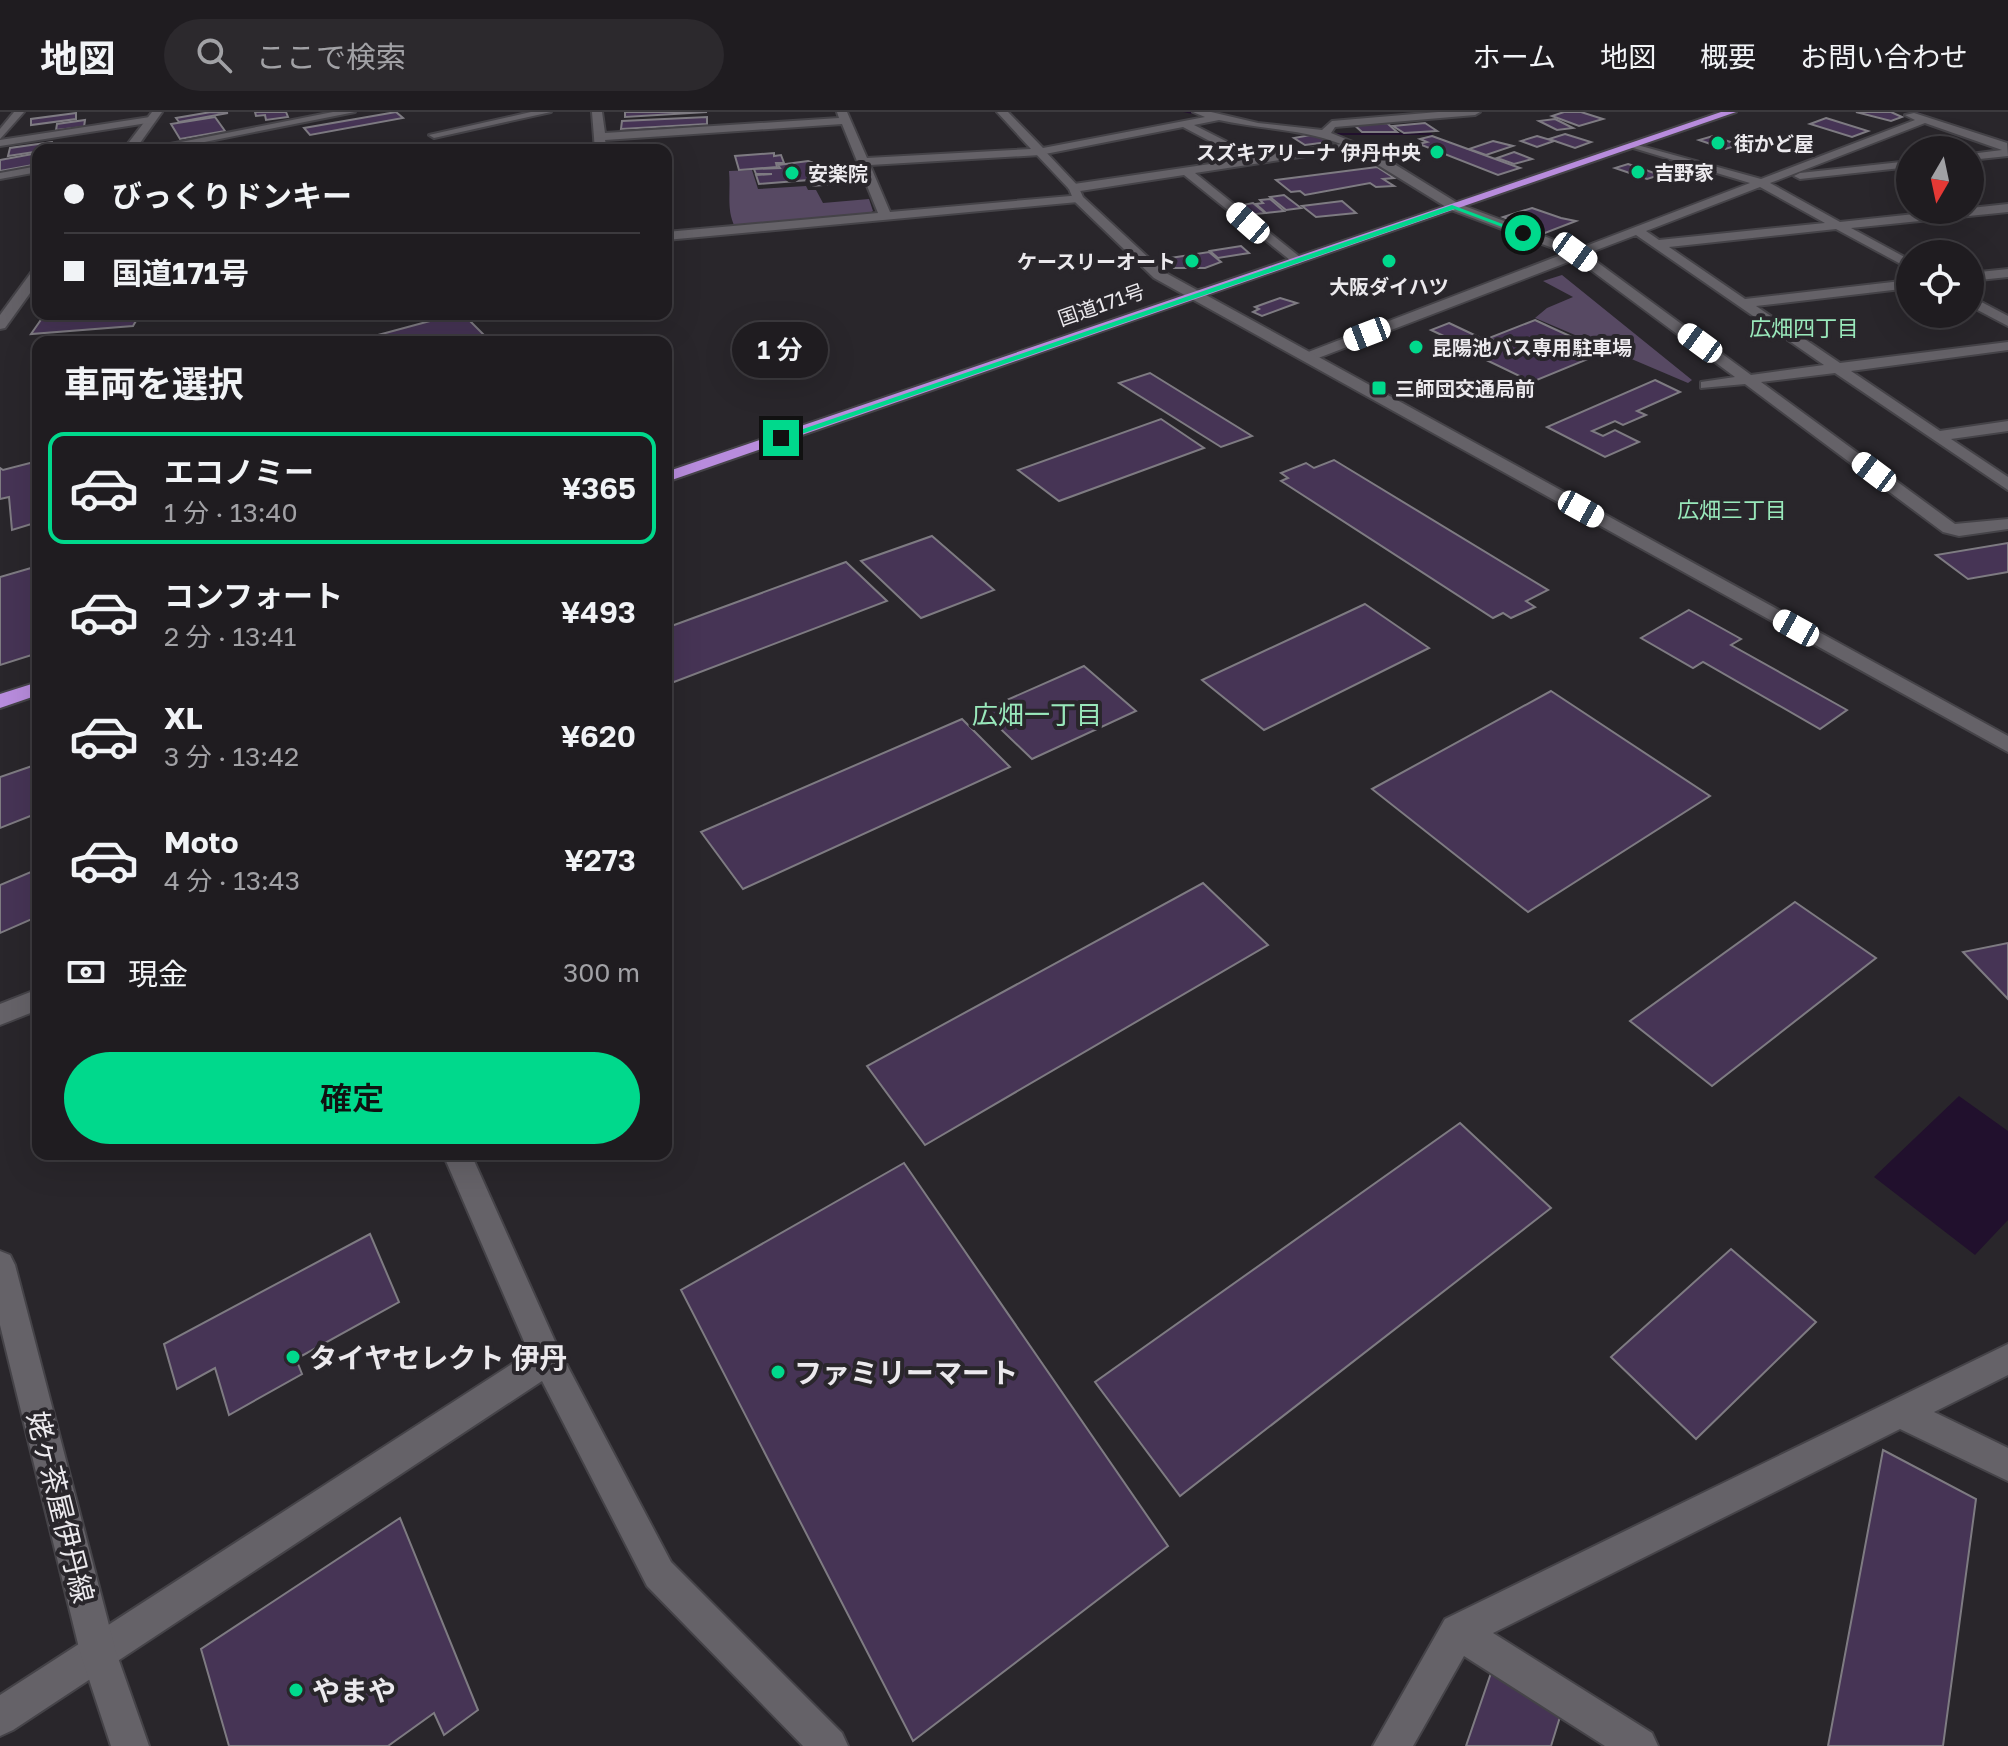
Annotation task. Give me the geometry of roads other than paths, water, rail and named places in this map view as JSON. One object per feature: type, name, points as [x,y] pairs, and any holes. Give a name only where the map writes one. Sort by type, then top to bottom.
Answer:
[{"type":"highway","name":"国道171号","points":[[672,475],[1731,112]]},
{"type":"highway","points":[[0,701],[32,690]]},
{"type":"street","points":[[0,136],[19,112]]},
{"type":"street","points":[[178,144],[350,112]]},
{"type":"street","points":[[437,144],[433,129],[513,124],[546,112]]},
{"type":"street","points":[[597,112],[601,144],[844,117],[885,214]]},
{"type":"street","points":[[726,112],[728,129]]},
{"type":"street","points":[[1002,112],[1076,193],[1159,275],[2008,745]]},
{"type":"street","points":[[1198,112],[1268,127],[1325,134],[1366,151],[1455,207],[1575,252],[1949,528],[1959,531],[2008,524]]},
{"type":"street","points":[[1325,134],[1332,124],[1475,112]]},
{"type":"street","points":[[1902,112],[2003,145],[2008,152],[1984,155]]},
{"type":"street","points":[[0,143],[154,116]]},
{"type":"street","points":[[133,144],[154,116]]},
{"type":"street","points":[[864,162],[1040,152],[1222,117]]},
{"type":"street","points":[[1308,357],[1924,120]]},
{"type":"street","points":[[1184,124],[1256,161]]},
{"type":"street","points":[[1634,145],[1763,181],[1896,257]]},
{"type":"street","points":[[672,235],[1076,193],[1352,146]]},
{"type":"street","points":[[1763,181],[1896,166]]},
{"type":"street","points":[[0,176],[32,170]]},
{"type":"street","points":[[1187,172],[1295,260]]},
{"type":"street","points":[[1657,244],[2008,208]]},
{"type":"street","points":[[1635,229],[2008,485]]},
{"type":"street","points":[[1984,276],[2008,273]]},
{"type":"street","points":[[0,325],[32,281]]},
{"type":"street","points":[[1743,303],[1896,286]]},
{"type":"street","points":[[1984,308],[2008,322]]},
{"type":"street","points":[[1706,385],[2008,346]]},
{"type":"street","points":[[1937,436],[2008,426]]},
{"type":"street","points":[[0,1015],[32,1002]]},
{"type":"street","points":[[460,1160],[547,1359],[659,1574],[829,1746]]},
{"type":"street","name":"姥ヶ茶屋伊丹線","points":[[0,1265],[98,1652],[130,1746]]},
{"type":"street","points":[[0,1717],[547,1359]]},
{"type":"street","points":[[1392,1746],[1458,1632],[2008,1359]]},
{"type":"street","points":[[1900,1412],[2008,1465]]},
{"type":"street","points":[[1458,1632],[1639,1746]]},
{"type":"waterway","points":[[1185,112],[1212,117]]},
{"type":"waterway","points":[[1914,112],[1942,123]]},
{"type":"waterway","points":[[1241,123],[1310,134]]},
{"type":"waterway","points":[[1334,134],[1431,134]]},
{"type":"waterway","points":[[1982,135],[2008,143]]},
{"type":"place","name":"街かど屋","points":[[1718,143]]},
{"type":"place","name":"スズキアリーナ 伊丹中央","points":[[1437,152]]},
{"type":"place","name":"吉野家","points":[[1638,172]]},
{"type":"place","name":"安楽院","points":[[792,173]]},
{"type":"place","name":"ケースリーオート","points":[[1192,261]]},
{"type":"place","name":"大阪ダイハツ","points":[[1389,261]]},
{"type":"place","name":"昆陽池バス専用駐車場","points":[[1416,347]]},
{"type":"place","name":"三師団交通局前","points":[[1379,388]]},
{"type":"place","name":"タイヤセレクト 伊丹","points":[[293,1357]]},
{"type":"place","name":"ファミリーマート","points":[[778,1372]]},
{"type":"place","name":"やまや","points":[[296,1690]]},
{"type":"district","name":"広畑四丁目","points":[[1804,327]]},
{"type":"district","name":"広畑三丁目","points":[[1732,509]]},
{"type":"district","name":"広畑一丁目","points":[[1037,714]]}]
